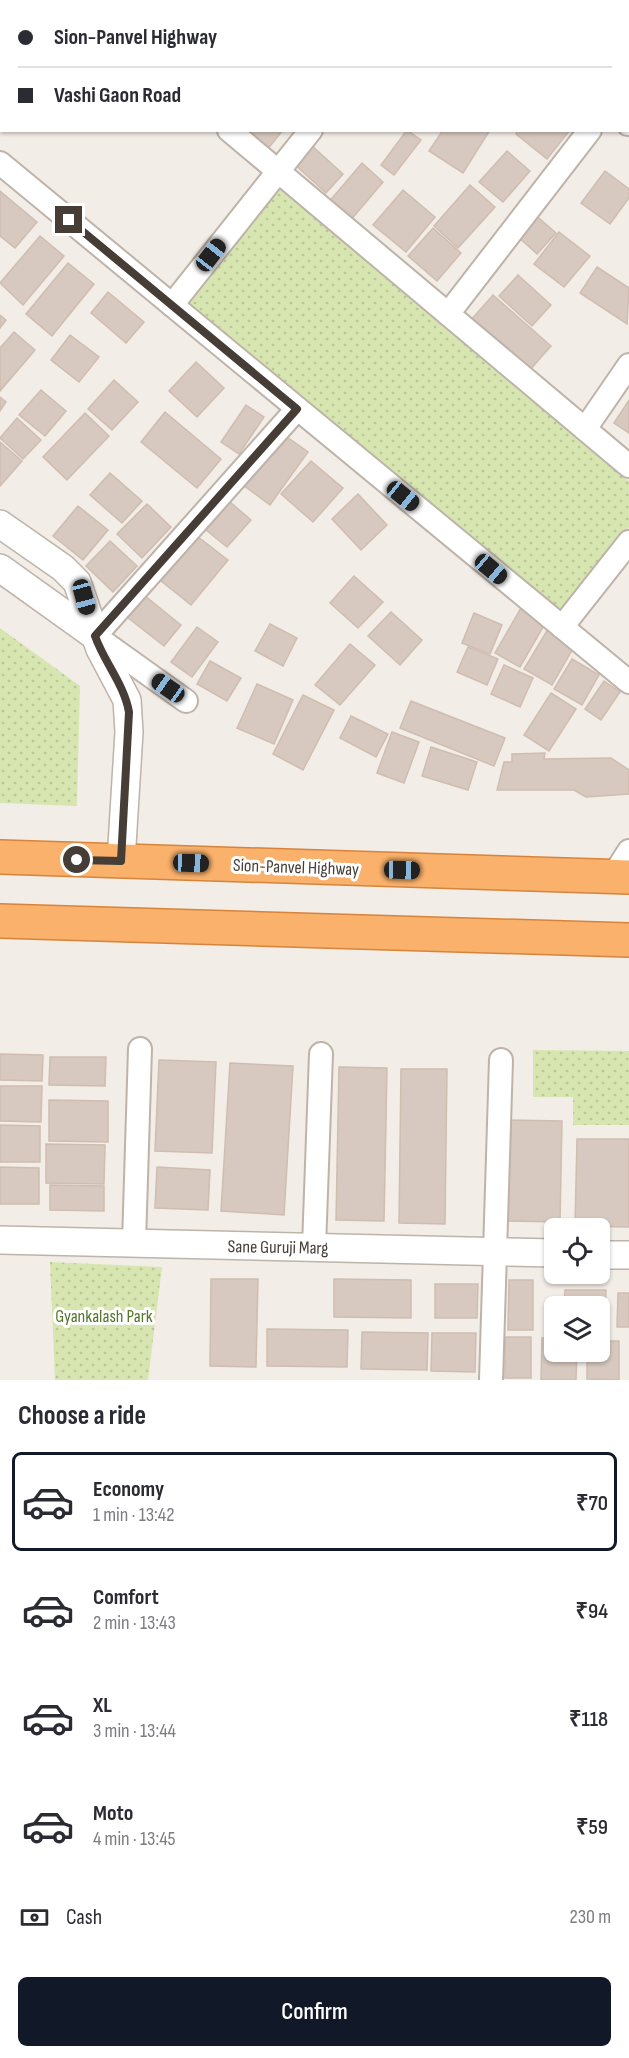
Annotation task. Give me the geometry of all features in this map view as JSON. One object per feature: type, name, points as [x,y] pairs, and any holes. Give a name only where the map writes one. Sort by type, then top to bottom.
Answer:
[{"type":"highway","name":"Sion-Panvel Highway","points":[[0,857],[121,861],[624,868]]},
{"type":"highway","points":[[0,921],[629,940]]},
{"type":"street","points":[[231,132],[629,466]]},
{"type":"street","points":[[172,305],[309,132]]},
{"type":"street","points":[[448,314],[588,132]]},
{"type":"street","points":[[0,163],[629,682]]},
{"type":"street","points":[[585,429],[629,365]]},
{"type":"street","points":[[95,636],[297,409]]},
{"type":"street","points":[[0,524],[63,568],[77,582],[106,663],[122,688],[129,712],[121,861]]},
{"type":"street","points":[[562,627],[629,542]]},
{"type":"street","points":[[0,568],[186,701]]},
{"type":"street","points":[[134,1243],[140,1049]]},
{"type":"street","points":[[314,1247],[321,1054]]},
{"type":"street","points":[[491,1380],[501,1060]]},
{"type":"street","name":"Sane Guruji Marg","points":[[0,1240],[544,1253]]},
{"type":"street","points":[[610,1254],[629,1255]]},
{"type":"green space","points":[[279,187],[629,481],[629,527],[559,613],[188,304]]},
{"type":"green space","points":[[0,628],[80,686],[77,806],[0,803]]},
{"type":"green space","points":[[533,1050],[629,1051],[629,1125],[573,1125],[573,1097],[533,1097]]},
{"type":"green space","name":"Gyankalash Park","points":[[50,1262],[162,1267],[148,1380],[55,1380]]},
{"type":"building","points":[[236,132],[281,132],[263,155]]},
{"type":"building","points":[[406,132],[410,132],[421,140],[394,175],[381,165]]},
{"type":"building","points":[[442,132],[489,132],[463,173],[429,151]]},
{"type":"building","points":[[517,132],[568,132],[547,159],[516,134]]},
{"type":"building","points":[[310,144],[343,174],[326,193],[293,163]]},
{"type":"building","points":[[507,151],[530,171],[503,202],[479,182]]},
{"type":"building","points":[[362,163],[383,182],[350,221],[328,203]]},
{"type":"building","points":[[605,171],[629,189],[629,198],[610,224],[581,203]]},
{"type":"building","points":[[470,185],[495,207],[458,248],[434,226]]},
{"type":"building","points":[[403,190],[435,217],[406,252],[373,225]]},
{"type":"building","points":[[0,191],[37,222],[15,248],[0,236]]},
{"type":"building","points":[[533,213],[556,233],[537,254],[515,234]]},
{"type":"building","points":[[433,228],[461,253],[437,281],[408,256]]},
{"type":"building","points":[[559,232],[590,256],[564,287],[534,264]]},
{"type":"building","points":[[40,236],[64,256],[23,305],[0,283]]},
{"type":"building","points":[[68,263],[94,284],[52,336],[26,314]]},
{"type":"building","points":[[597,267],[629,288],[627,324],[580,293]]},
{"type":"building","points":[[518,275],[551,305],[532,326],[499,296]]},
{"type":"building","points":[[108,292],[144,322],[126,343],[91,313]]},
{"type":"building","points":[[493,295],[551,346],[529,371],[471,320]]},
{"type":"building","points":[[0,315],[6,320],[0,328]]},
{"type":"building","points":[[14,332],[35,350],[0,391],[0,348]]},
{"type":"building","points":[[70,335],[99,357],[79,382],[51,360]]},
{"type":"building","points":[[196,362],[224,388],[197,417],[169,391]]},
{"type":"building","points":[[114,380],[138,402],[112,430],[88,409]]},
{"type":"building","points":[[41,390],[66,411],[45,436],[19,415]]},
{"type":"building","points":[[0,397],[6,402],[0,411]]},
{"type":"building","points":[[629,400],[629,433],[614,423]]},
{"type":"building","points":[[246,405],[264,417],[239,454],[221,442]]},
{"type":"building","points":[[165,412],[221,459],[197,488],[141,442]]},
{"type":"building","points":[[85,413],[109,436],[67,480],[43,457]]},
{"type":"building","points":[[17,418],[41,440],[23,459],[0,438]]},
{"type":"building","points":[[280,432],[308,452],[270,505],[243,485]]},
{"type":"building","points":[[0,442],[22,461],[0,486]]},
{"type":"building","points":[[311,461],[343,488],[313,522],[281,494]]},
{"type":"building","points":[[110,473],[142,501],[122,523],[90,495]]},
{"type":"building","points":[[358,494],[387,525],[361,550],[332,519]]},
{"type":"building","points":[[230,502],[251,520],[227,547],[206,530]]},
{"type":"building","points":[[147,504],[171,527],[142,558],[117,534]]},
{"type":"building","points":[[78,506],[108,530],[83,560],[53,536]]},
{"type":"building","points":[[197,536],[228,560],[191,605],[161,581]]},
{"type":"building","points":[[110,541],[137,566],[113,592],[86,566]]},
{"type":"building","points":[[354,576],[383,602],[358,628],[330,603]]},
{"type":"building","points":[[139,591],[181,625],[164,646],[122,613]]},
{"type":"building","points":[[521,608],[546,622],[520,667],[495,653]]},
{"type":"building","points":[[391,612],[422,640],[400,665],[368,636]]},
{"type":"building","points":[[474,613],[502,625],[490,654],[462,643]]},
{"type":"building","points":[[270,624],[297,638],[283,666],[255,651]]},
{"type":"building","points":[[197,627],[218,642],[192,677],[171,662]]},
{"type":"building","points":[[548,629],[575,645],[552,685],[524,669]]},
{"type":"building","points":[[350,644],[375,665],[340,705],[315,685]]},
{"type":"building","points":[[468,647],[498,659],[487,685],[457,672]]},
{"type":"building","points":[[572,659],[599,675],[582,705],[554,689]]},
{"type":"building","points":[[210,661],[241,678],[227,701],[197,684]]},
{"type":"building","points":[[504,665],[533,678],[520,707],[491,694]]},
{"type":"building","points":[[604,681],[620,692],[601,720],[585,709]]},
{"type":"building","points":[[257,684],[293,700],[274,744],[237,728]]},
{"type":"building","points":[[551,693],[576,709],[549,751],[524,735]]},
{"type":"building","points":[[303,695],[334,710],[303,770],[273,754]]},
{"type":"building","points":[[411,701],[505,738],[494,766],[400,728]]},
{"type":"building","points":[[351,716],[388,734],[376,757],[340,738]]},
{"type":"building","points":[[392,732],[419,742],[404,783],[377,773]]},
{"type":"building","points":[[431,747],[477,762],[468,790],[422,776]]},
{"type":"building","points":[[545,753],[544,759],[611,758],[629,770],[629,794],[586,797],[574,790],[497,790],[504,762],[512,762],[512,754]]},
{"type":"building","points":[[0,1054],[43,1055],[42,1081],[0,1080]]},
{"type":"building","points":[[50,1057],[106,1057],[105,1086],[49,1085]]},
{"type":"building","points":[[159,1060],[216,1062],[212,1153],[155,1151]]},
{"type":"building","points":[[230,1063],[293,1066],[284,1215],[221,1211]]},
{"type":"building","points":[[339,1067],[387,1068],[384,1221],[336,1220]]},
{"type":"building","points":[[401,1069],[447,1069],[445,1224],[399,1223]]},
{"type":"building","points":[[0,1086],[42,1086],[41,1122],[0,1121]]},
{"type":"building","points":[[49,1100],[108,1101],[108,1142],[49,1141]]},
{"type":"building","points":[[507,1120],[562,1121],[560,1218],[544,1218],[544,1222],[505,1221]]},
{"type":"building","points":[[0,1125],[40,1126],[40,1162],[0,1162]]},
{"type":"building","points":[[577,1139],[629,1139],[629,1227],[610,1227],[610,1218],[575,1218]]},
{"type":"building","points":[[46,1144],[105,1145],[104,1184],[46,1183]]},
{"type":"building","points":[[0,1167],[39,1168],[39,1204],[0,1204]]},
{"type":"building","points":[[157,1167],[210,1170],[208,1210],[155,1208]]},
{"type":"building","points":[[50,1185],[104,1186],[104,1211],[50,1210]]},
{"type":"building","points":[[211,1279],[258,1279],[256,1367],[210,1366]]},
{"type":"building","points":[[334,1279],[411,1280],[411,1318],[334,1317]]},
{"type":"building","points":[[509,1280],[533,1280],[533,1330],[508,1330]]},
{"type":"building","points":[[435,1284],[478,1284],[477,1318],[435,1318]]},
{"type":"building","points":[[565,1290],[606,1290],[606,1296],[565,1296]]},
{"type":"building","points":[[618,1293],[629,1293],[629,1327],[617,1327]]},
{"type":"building","points":[[267,1329],[348,1330],[347,1367],[267,1366]]},
{"type":"building","points":[[362,1332],[428,1333],[427,1370],[361,1369]]},
{"type":"building","points":[[432,1333],[476,1333],[475,1372],[431,1371]]},
{"type":"building","points":[[505,1337],[531,1337],[531,1378],[505,1378]]},
{"type":"building","points":[[542,1338],[544,1338],[544,1362],[577,1362],[576,1380],[541,1380]]},
{"type":"building","points":[[610,1341],[619,1341],[619,1380],[587,1379],[587,1362],[610,1362]]},
{"type":"route","points":[[69,220],[297,409],[95,636],[106,663],[122,688],[129,712],[121,861],[77,860]]}]
